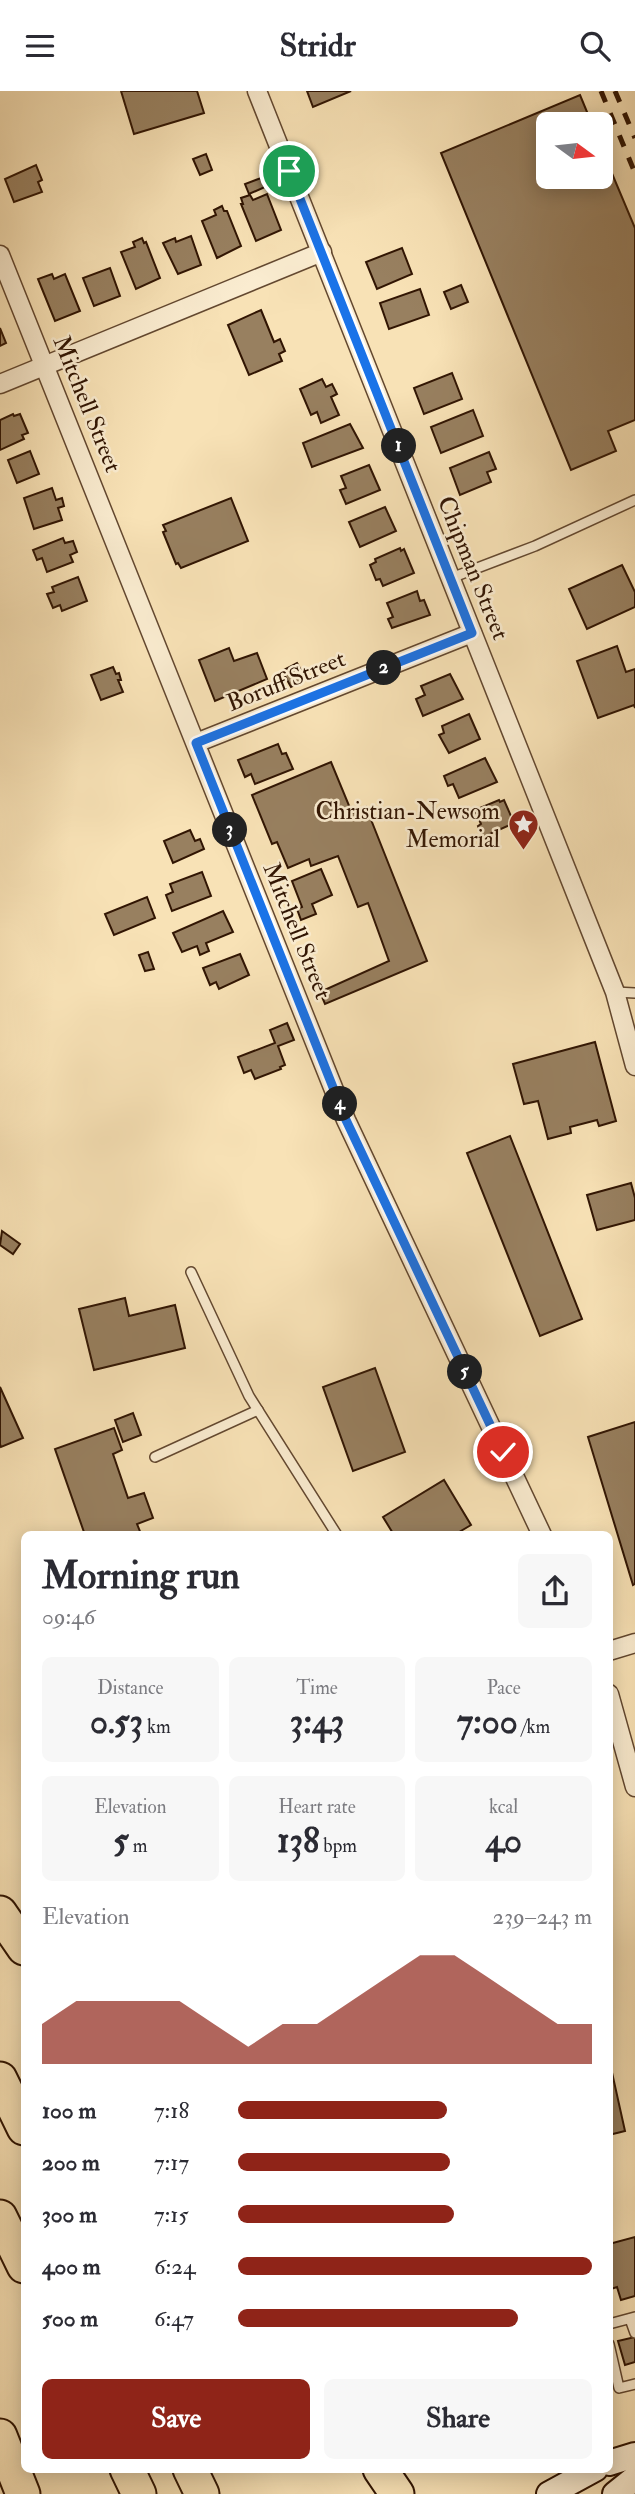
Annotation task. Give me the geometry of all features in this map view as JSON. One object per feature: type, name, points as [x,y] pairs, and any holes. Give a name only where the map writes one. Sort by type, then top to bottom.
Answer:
[{"type":"highway","points":[[0,1913],[21,1944]]},
{"type":"highway","points":[[0,2079],[21,2122]]},
{"type":"highway","points":[[0,2217],[21,2260]]},
{"type":"highway","points":[[0,2437],[23,2494]]},
{"type":"highway","points":[[129,2473],[139,2494]]},
{"type":"highway","points":[[192,2473],[202,2494]]},
{"type":"highway","points":[[383,2473],[397,2494]]},
{"type":"street","name":"Chipman Street","points":[[257,91],[615,992],[635,1066]]},
{"type":"street","points":[[0,384],[321,252]]},
{"type":"street","name":"Mitchell Street","points":[[0,255],[346,1120],[540,1531]]},
{"type":"street","name":"Boruff Street","points":[[196,743],[472,633]]},
{"type":"street","points":[[613,1650],[635,1643]]},
{"type":"street","points":[[613,1708],[635,1787]]},
{"type":"street","points":[[613,2462],[635,2455]]},
{"type":"street","points":[[549,2494],[588,2473]]},
{"type":"street","points":[[615,2494],[635,2477]]},
{"type":"lane","points":[[451,578],[535,546],[635,500]]},
{"type":"lane","points":[[615,992],[635,993]]},
{"type":"lane","points":[[191,1272],[249,1396],[334,1531]]},
{"type":"lane","points":[[155,1457],[258,1410]]},
{"type":"lane","points":[[613,2324],[633,2318],[635,2333]]},
{"type":"lane","points":[[613,2360],[620,2388],[635,2383]]},
{"type":"building","points":[[121,91],[197,91],[204,113],[134,134]]},
{"type":"building","points":[[307,91],[351,91],[313,107]]},
{"type":"building","points":[[580,95],[587,112],[539,112]]},
{"type":"building","points":[[536,113],[536,189],[613,189],[613,176],[635,228],[635,420],[608,431],[616,451],[571,470],[441,153]]},
{"type":"building","points":[[206,154],[212,170],[200,175],[193,159]]},
{"type":"building","points":[[36,165],[42,180],[38,182],[42,192],[14,202],[5,179]]},
{"type":"building","points":[[261,178],[265,187],[249,194],[245,184]]},
{"type":"building","points":[[267,194],[281,230],[256,241],[241,198],[250,195],[253,200]]},
{"type":"building","points":[[222,206],[224,211],[227,211],[241,246],[217,258],[202,221],[216,215],[214,210]]},
{"type":"building","points":[[191,236],[201,265],[178,274],[163,243],[175,238],[176,242]]},
{"type":"building","points":[[142,238],[160,278],[136,289],[121,252],[135,247],[133,242]]},
{"type":"building","points":[[402,248],[412,274],[377,289],[366,262]]},
{"type":"building","points":[[110,268],[120,296],[94,306],[83,278]]},
{"type":"building","points":[[52,274],[54,279],[65,274],[80,311],[55,321],[38,279]]},
{"type":"building","points":[[461,285],[468,302],[451,309],[444,292]]},
{"type":"building","points":[[420,289],[429,315],[389,329],[380,303]]},
{"type":"building","points":[[261,310],[274,342],[280,339],[285,351],[279,354],[282,361],[249,375],[228,325]]},
{"type":"building","points":[[0,328],[6,343],[0,346]]},
{"type":"building","points":[[452,373],[462,399],[424,414],[414,388]]},
{"type":"building","points":[[322,379],[326,387],[332,384],[337,394],[331,397],[339,415],[321,423],[317,412],[311,415],[300,389]]},
{"type":"building","points":[[473,410],[483,436],[441,453],[431,427]]},
{"type":"building","points":[[20,414],[28,433],[22,435],[24,439],[0,450],[0,420]]},
{"type":"building","points":[[350,424],[363,448],[312,467],[303,443]]},
{"type":"building","points":[[30,451],[39,474],[17,483],[8,460]]},
{"type":"building","points":[[489,452],[496,469],[487,472],[491,482],[460,495],[450,468]]},
{"type":"building","points":[[369,465],[380,490],[346,504],[340,490],[346,488],[341,476]]},
{"type":"building","points":[[52,488],[56,500],[62,498],[64,506],[58,508],[62,520],[34,529],[24,498]]},
{"type":"building","points":[[231,498],[248,541],[181,568],[176,564],[163,532],[166,531],[163,525]]},
{"type":"building","points":[[385,507],[396,531],[360,547],[349,522]]},
{"type":"building","points":[[63,538],[65,543],[73,541],[77,552],[70,555],[73,562],[47,572],[42,558],[37,560],[33,550]]},
{"type":"building","points":[[400,548],[401,551],[404,549],[414,573],[383,586],[380,579],[376,580],[370,565],[376,562],[375,559]]},
{"type":"building","points":[[622,565],[635,592],[635,607],[587,629],[569,589]]},
{"type":"building","points":[[78,577],[87,601],[62,611],[60,605],[53,608],[47,594],[54,592],[52,587]]},
{"type":"building","points":[[417,591],[420,601],[424,600],[430,615],[392,628],[388,619],[393,617],[387,603]]},
{"type":"building","points":[[617,646],[626,672],[635,669],[635,708],[634,705],[598,718],[577,661]]},
{"type":"building","points":[[229,648],[234,661],[257,653],[267,679],[215,701],[199,660]]},
{"type":"building","points":[[297,663],[306,679],[291,687],[282,671]]},
{"type":"building","points":[[113,667],[116,674],[119,673],[121,680],[118,680],[123,692],[101,700],[91,675]]},
{"type":"building","points":[[450,674],[463,699],[423,716],[416,699],[425,695],[421,686]]},
{"type":"building","points":[[469,714],[480,739],[449,753],[439,735],[444,733],[442,726]]},
{"type":"building","points":[[278,744],[282,754],[286,753],[293,769],[255,784],[251,774],[245,777],[238,760]]},
{"type":"building","points":[[485,758],[497,782],[459,798],[453,784],[448,786],[444,776]]},
{"type":"building","points":[[331,762],[352,813],[366,807],[427,961],[325,1004],[320,992],[389,961],[368,903],[358,907],[338,856],[311,866],[309,859],[288,868],[277,842],[272,844],[252,795]]},
{"type":"building","points":[[504,800],[514,823],[483,837],[475,810]]},
{"type":"building","points":[[190,830],[195,841],[200,839],[204,849],[173,863],[164,841]]},
{"type":"building","points":[[321,869],[332,895],[312,904],[316,914],[301,920],[297,909],[302,907],[292,881]]},
{"type":"building","points":[[202,872],[211,896],[172,911],[166,895],[173,892],[170,884]]},
{"type":"building","points":[[147,897],[155,918],[114,935],[105,914]]},
{"type":"building","points":[[223,911],[233,932],[206,943],[209,951],[200,955],[197,946],[182,952],[173,933]]},
{"type":"building","points":[[148,952],[154,969],[145,971],[139,955]]},
{"type":"building","points":[[240,954],[249,975],[219,989],[216,982],[210,985],[203,968]]},
{"type":"building","points":[[287,1023],[294,1040],[278,1046],[285,1065],[255,1079],[251,1070],[244,1073],[238,1057],[275,1043],[270,1030]]},
{"type":"building","points":[[595,1042],[616,1121],[599,1126],[597,1120],[570,1127],[571,1133],[548,1139],[538,1101],[524,1104],[513,1064]]},
{"type":"building","points":[[510,1136],[582,1319],[540,1336],[467,1153]]},
{"type":"building","points":[[631,1183],[635,1198],[635,1220],[597,1230],[587,1195]]},
{"type":"building","points":[[2,1231],[20,1244],[13,1254],[0,1245]]},
{"type":"building","points":[[125,1298],[129,1316],[175,1305],[185,1348],[94,1370],[79,1309]]},
{"type":"building","points":[[375,1368],[405,1452],[353,1471],[323,1387]]},
{"type":"building","points":[[0,1387],[23,1438],[1,1447],[0,1444]]},
{"type":"building","points":[[133,1413],[141,1435],[123,1442],[115,1420]]},
{"type":"building","points":[[635,1422],[635,1584],[633,1585],[588,1437]]},
{"type":"building","points":[[114,1428],[122,1450],[113,1454],[128,1498],[144,1493],[153,1518],[137,1524],[140,1531],[84,1531],[55,1449]]},
{"type":"building","points":[[444,1480],[471,1525],[461,1531],[392,1531],[383,1517]]},
{"type":"building","points":[[613,2077],[625,2131],[613,2134]]},
{"type":"building","points":[[635,2237],[635,2296],[621,2300],[617,2287],[613,2288],[613,2243]]},
{"type":"building","points":[[635,2337],[635,2362],[625,2365],[618,2341]]},
{"type":"railway","points":[[601,91],[635,173]]},
{"type":"railway","points":[[615,91],[635,138]]},
{"type":"place","name":"Christian-Newsom Memorial","points":[[523,852]]},
{"type":"route","points":[[289,171],[472,633],[196,743],[346,1120],[503,1452]]}]
